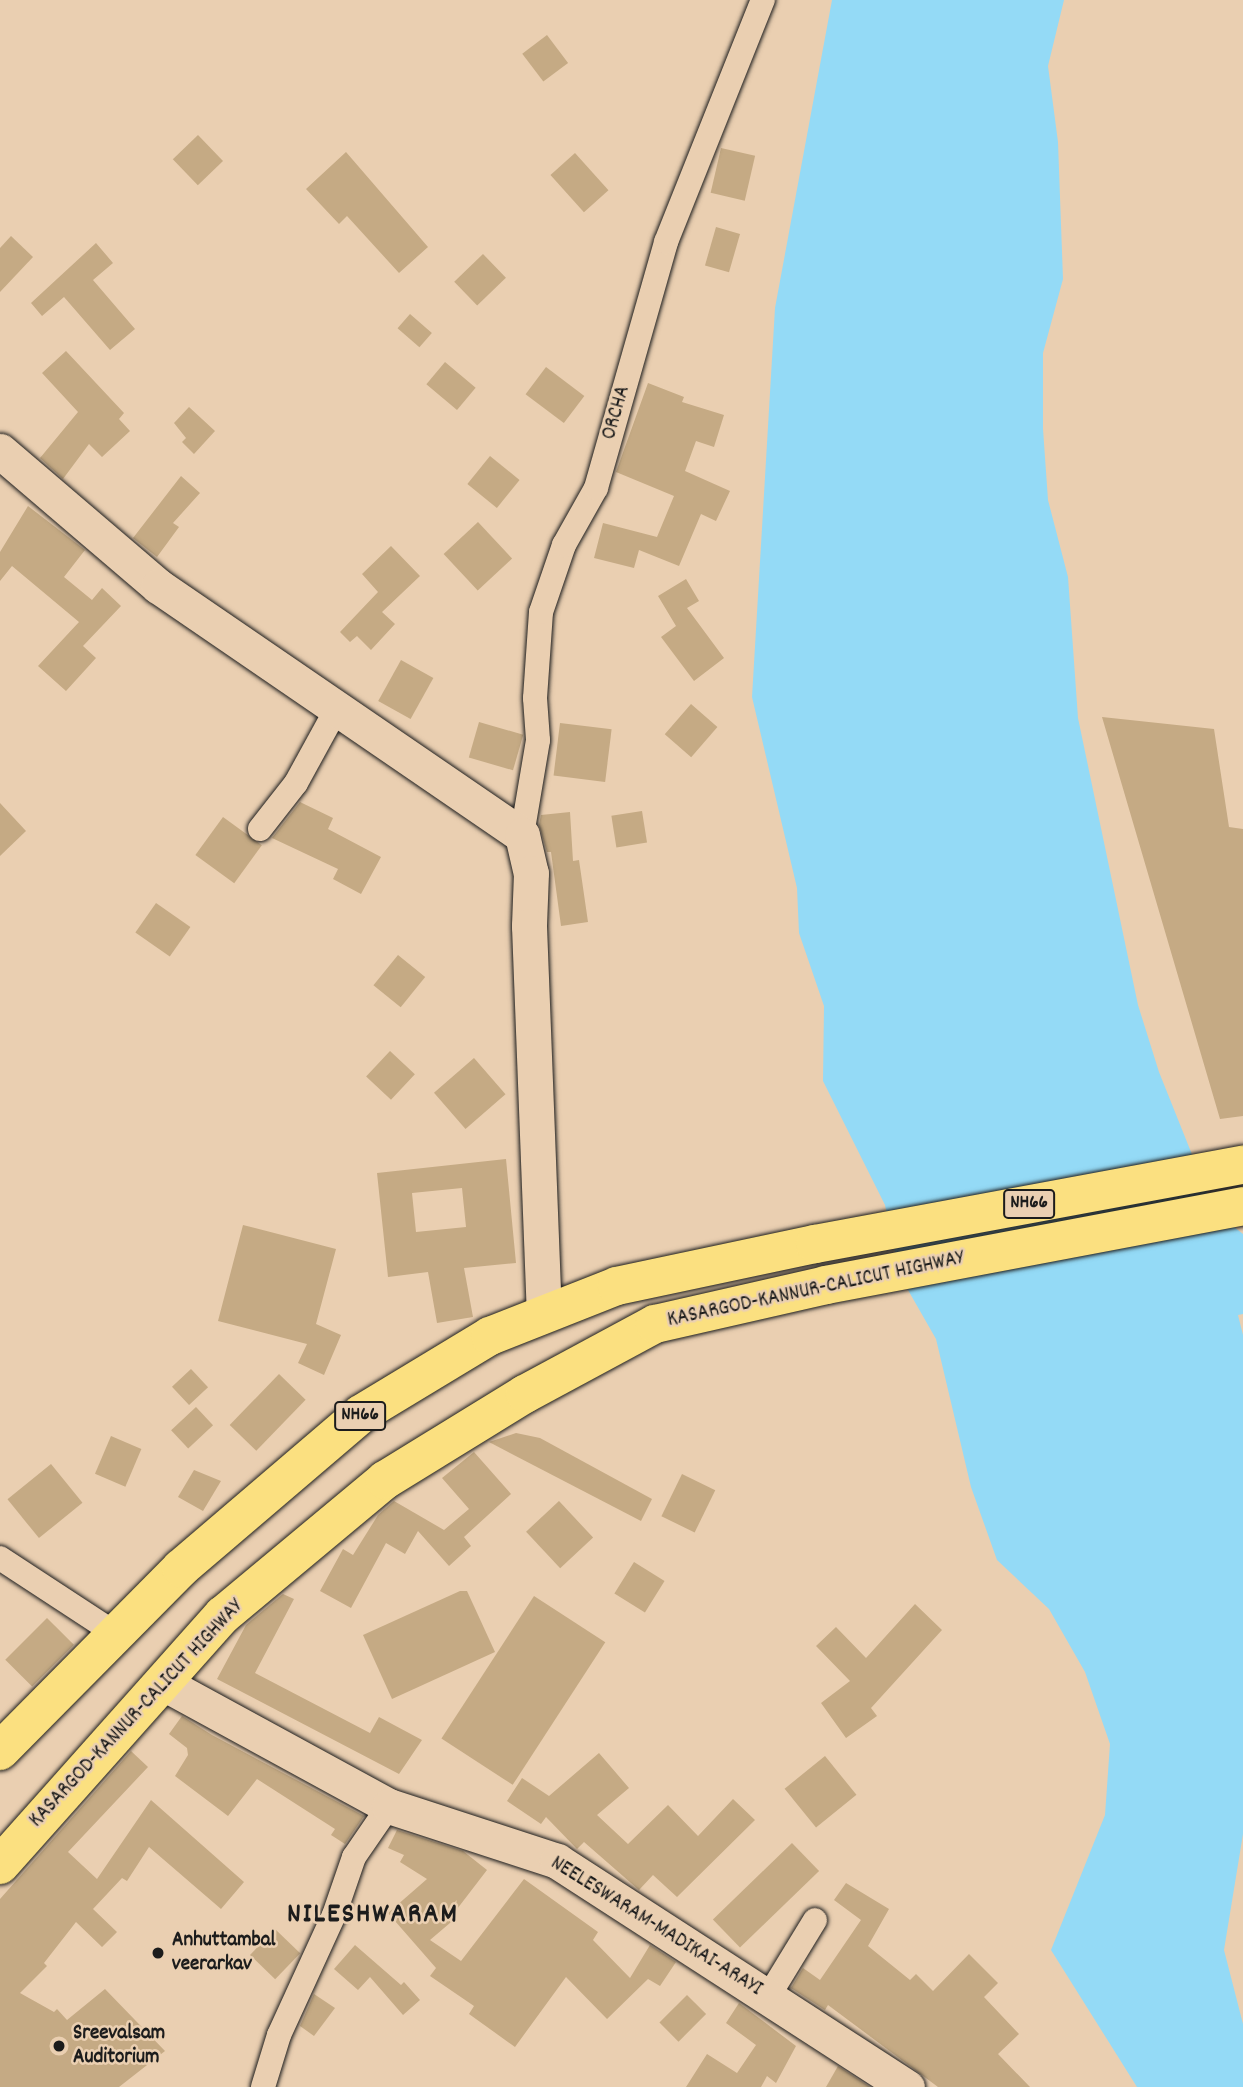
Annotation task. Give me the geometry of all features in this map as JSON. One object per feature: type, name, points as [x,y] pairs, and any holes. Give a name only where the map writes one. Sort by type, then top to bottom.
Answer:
[{"type":"highway","name":"KASARGOD-KANNUR-CALICUT HIGHWAY","points":[[0,1751],[181,1568],[361,1414],[491,1336],[617,1286],[816,1244],[1243,1165]]},
{"type":"highway","name":"KASARGOD-KANNUR-CALICUT HIGHWAY","points":[[0,1866],[165,1684],[223,1615],[384,1480],[525,1394],[655,1324],[826,1285],[1243,1206]]},
{"type":"main road","points":[[0,451],[158,586],[522,835],[531,873],[529,926],[544,1315]]},
{"type":"main road","name":"NEELESWARAM-MADIKAI-ARAYI","points":[[165,1684],[389,1806],[557,1861],[906,2087]]},
{"type":"street","name":"ORCHA","points":[[522,835],[538,740],[535,698],[541,612],[564,545],[596,488],[666,242],[763,0]]},
{"type":"street","points":[[260,829],[296,783],[337,708]]},
{"type":"street","points":[[0,1559],[116,1634]]},
{"type":"street","points":[[263,2087],[279,2035],[334,1915],[354,1857],[389,1806]]},
{"type":"street","points":[[768,1997],[815,1920]]},
{"type":"water","points":[[832,0],[1064,0],[1048,66],[1058,142],[1063,279],[1043,353],[1043,429],[1048,500],[1068,577],[1078,718],[1138,1005],[1159,1072],[1215,1212],[1243,1234],[1243,1314],[1238,1315],[1243,1335],[1243,1834],[1224,1950],[1243,2024],[1243,2087],[1137,2087],[1051,1950],[1105,1815],[1110,1744],[1085,1672],[1049,1609],[997,1560],[971,1487],[936,1339],[900,1276],[885,1205],[823,1081],[824,1006],[799,933],[797,888],[752,697],[775,308]]},
{"type":"building","points":[[547,35],[568,63],[543,82],[522,54]]},
{"type":"building","points":[[198,135],[223,161],[198,185],[173,159]]},
{"type":"building","points":[[721,148],[755,156],[745,201],[711,193]]},
{"type":"building","points":[[346,152],[428,247],[399,273],[347,216],[339,224],[306,189]]},
{"type":"building","points":[[575,153],[608,190],[584,212],[550,175]]},
{"type":"building","points":[[716,227],[740,234],[729,272],[705,265]]},
{"type":"building","points":[[11,236],[33,257],[0,292],[0,248]]},
{"type":"building","points":[[96,243],[113,263],[93,280],[135,329],[110,350],[64,297],[42,316],[31,303]]},
{"type":"building","points":[[483,254],[506,278],[477,306],[454,282]]},
{"type":"building","points":[[410,314],[432,333],[419,347],[398,328]]},
{"type":"building","points":[[66,351],[124,413],[119,419],[130,431],[102,457],[89,444],[63,479],[40,458],[78,412],[42,373]]},
{"type":"building","points":[[445,362],[476,388],[457,410],[426,384]]},
{"type":"building","points":[[546,367],[584,396],[564,423],[526,394]]},
{"type":"building","points":[[648,383],[684,397],[682,402],[724,415],[714,447],[696,441],[685,471],[730,491],[716,521],[701,514],[679,566],[639,550],[634,568],[594,558],[603,523],[657,537],[674,496],[616,472]]},
{"type":"building","points":[[189,407],[215,431],[194,454],[182,442],[186,438],[174,423]]},
{"type":"building","points":[[490,456],[520,480],[497,508],[467,484]]},
{"type":"building","points":[[181,476],[200,493],[173,523],[179,527],[157,557],[133,538]]},
{"type":"building","points":[[28,506],[85,550],[64,577],[92,600],[102,588],[121,606],[83,646],[96,658],[66,691],[38,666],[79,622],[12,566],[0,581],[0,552]]},
{"type":"building","points":[[478,522],[512,559],[478,591],[444,554]]},
{"type":"building","points":[[391,546],[420,576],[382,612],[395,624],[371,650],[357,636],[350,642],[340,632],[378,592],[362,574]]},
{"type":"building","points":[[686,579],[699,601],[687,608],[724,658],[694,681],[661,637],[676,626],[658,596]]},
{"type":"building","points":[[401,660],[433,678],[411,719],[378,701]]},
{"type":"building","points":[[691,704],[717,727],[691,757],[665,734]]},
{"type":"building","points":[[1102,717],[1214,729],[1229,827],[1243,829],[1243,1116],[1220,1119]]},
{"type":"building","points":[[479,722],[523,735],[513,770],[469,758]]},
{"type":"building","points":[[560,723],[612,729],[605,782],[554,776]]},
{"type":"building","points":[[300,802],[333,818],[328,829],[381,857],[361,894],[333,879],[338,869],[272,838]]},
{"type":"building","points":[[0,803],[26,831],[0,856]]},
{"type":"building","points":[[642,811],[647,843],[616,847],[611,816]]},
{"type":"building","points":[[570,812],[573,861],[579,860],[588,922],[561,926],[551,852],[547,852],[539,825],[541,815]]},
{"type":"building","points":[[223,817],[262,845],[234,883],[195,855]]},
{"type":"building","points":[[156,903],[190,927],[170,957],[135,932]]},
{"type":"building","points":[[398,955],[425,977],[401,1007],[373,985]]},
{"type":"building","points":[[390,1051],[415,1074],[391,1100],[366,1077]]},
{"type":"building","points":[[474,1058],[505,1094],[465,1129],[434,1093]]},
{"type":"building","points":[[506,1159],[516,1263],[464,1268],[473,1317],[437,1323],[428,1272],[388,1277],[377,1173]],"holes":[[[462,1188],[466,1227],[416,1232],[412,1193]]]},
{"type":"building","points":[[243,1225],[336,1249],[316,1324],[341,1335],[324,1375],[298,1363],[307,1344],[218,1321]]},
{"type":"building","points":[[191,1369],[208,1387],[189,1405],[172,1387]]},
{"type":"building","points":[[279,1374],[306,1400],[256,1451],[230,1425]]},
{"type":"building","points":[[196,1407],[213,1425],[188,1448],[171,1430]]},
{"type":"building","points":[[516,1433],[540,1438],[652,1499],[641,1521],[489,1442]]},
{"type":"building","points":[[111,1436],[141,1449],[125,1487],[95,1474]]},
{"type":"building","points":[[474,1452],[511,1494],[464,1537],[471,1546],[449,1566],[418,1531],[405,1554],[386,1543],[351,1608],[320,1591],[343,1549],[353,1555],[378,1515],[394,1501],[444,1530],[469,1509],[442,1478]]},
{"type":"building","points":[[51,1464],[82,1503],[39,1538],[7,1499]]},
{"type":"building","points":[[194,1470],[221,1481],[203,1511],[178,1497]]},
{"type":"building","points":[[682,1474],[715,1490],[695,1532],[661,1516]]},
{"type":"building","points":[[559,1501],[593,1538],[560,1568],[526,1532]]},
{"type":"building","points":[[634,1562],[665,1581],[645,1612],[614,1593]]},
{"type":"building","points":[[460,1591],[467,1591],[495,1652],[392,1699],[363,1635]]},
{"type":"building","points":[[283,1594],[294,1599],[255,1673],[370,1733],[379,1717],[422,1740],[399,1774],[217,1679],[246,1625]]},
{"type":"building","points":[[534,1596],[605,1642],[513,1785],[441,1739]]},
{"type":"building","points":[[915,1604],[942,1630],[871,1708],[877,1716],[846,1738],[821,1703],[850,1681],[816,1646],[836,1627],[866,1658]]},
{"type":"building","points":[[47,1618],[74,1645],[32,1687],[5,1660]]},
{"type":"building","points":[[182,1716],[212,1735],[364,1816],[345,1844],[331,1835],[335,1829],[257,1779],[228,1816],[175,1776],[188,1755],[187,1748],[169,1734]]},
{"type":"building","points":[[131,1751],[148,1767],[68,1852],[97,1879],[151,1800],[244,1882],[221,1909],[149,1847],[127,1881],[122,1878],[93,1909],[117,1932],[102,1947],[76,1922],[44,1963],[47,1966],[20,1993],[54,2012],[57,2009],[67,2020],[105,1989],[165,2051],[119,2087],[0,2087],[0,1899]]},
{"type":"building","points":[[599,1753],[629,1788],[597,1815],[628,1844],[668,1805],[698,1836],[733,1799],[755,1820],[677,1897],[653,1875],[639,1890],[584,1842],[577,1849],[546,1817],[541,1824],[507,1801],[522,1778],[549,1796]]},
{"type":"building","points":[[825,1756],[856,1795],[816,1828],[785,1789]]},
{"type":"building","points":[[397,1830],[463,1851],[487,1870],[454,1913],[457,1917],[430,1940],[461,1961],[524,1879],[598,1932],[593,1940],[630,1978],[650,1945],[676,1962],[660,1986],[648,1979],[607,2019],[566,1977],[515,2047],[469,2014],[474,2006],[430,1976],[436,1968],[388,1913],[427,1879],[400,1862],[404,1855],[388,1848]]},
{"type":"building","points":[[792,1843],[819,1871],[740,1947],[713,1919]]},
{"type":"building","points":[[846,1883],[889,1909],[868,1946],[910,1980],[916,1974],[933,1991],[969,1954],[998,1983],[984,1997],[1019,2034],[998,2054],[1030,2087],[938,2087],[828,2005],[825,2010],[791,1988],[803,1968],[820,1980],[861,1920],[834,1900]]},
{"type":"building","points":[[275,1929],[300,1953],[275,1979],[250,1955]]},
{"type":"building","points":[[355,1945],[401,1985],[404,1982],[420,2000],[403,2015],[370,1977],[358,1990],[334,1969]]},
{"type":"building","points":[[314,1994],[335,2008],[314,2036],[300,2026]]},
{"type":"building","points":[[687,1995],[706,2014],[679,2042],[659,2023]]},
{"type":"building","points":[[739,2003],[796,2046],[776,2083],[767,2076],[761,2087],[686,2087],[707,2054],[737,2073],[756,2045],[726,2023]]},
{"type":"building","points":[[838,2066],[870,2087],[826,2087]]},
{"type":"place","name":"Anhuttambal veerarkav","points":[[158,1953]]},
{"type":"place","name":"Sreevalsam Auditorium","points":[[59,2046]]},
{"type":"district","name":"NILESHWARAM","points":[[373,1916]]}]
